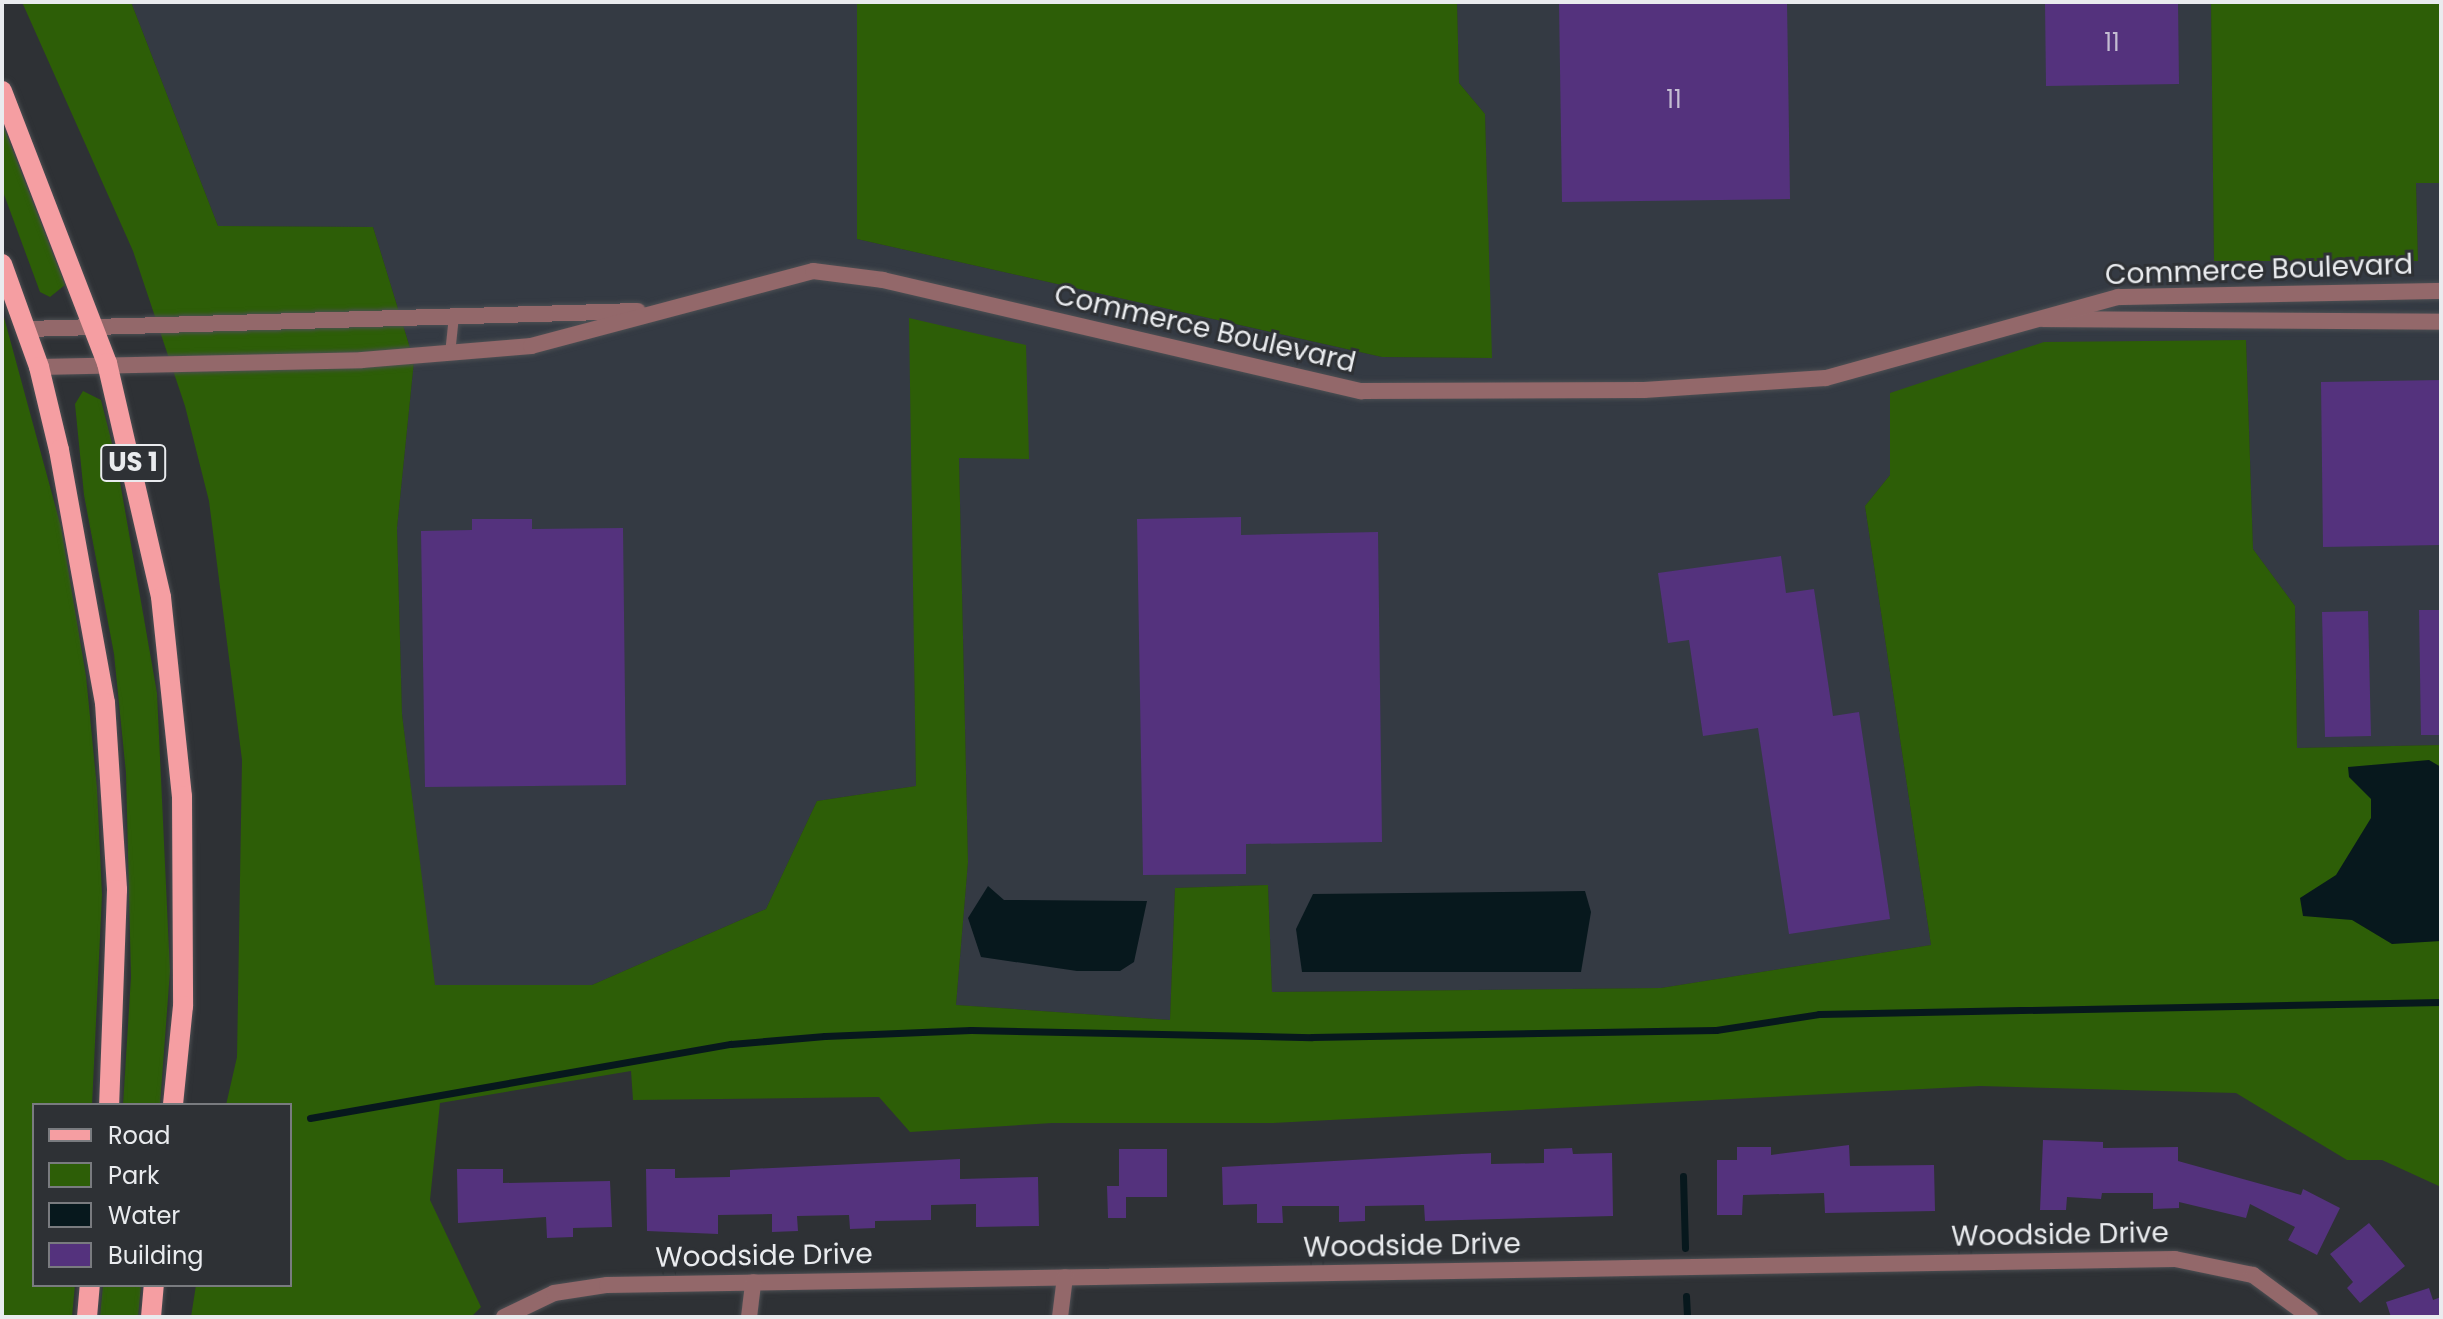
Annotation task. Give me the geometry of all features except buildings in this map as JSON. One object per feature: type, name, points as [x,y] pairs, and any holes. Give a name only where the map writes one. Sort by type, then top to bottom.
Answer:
[{"type":"main road","name":"US 1","points":[[2,91],[107,363],[152,550],[178,740],[183,991],[173,1103]]},
{"type":"main road","name":"US 1","points":[[2,264],[39,367],[84,571],[108,731],[117,890],[109,1103]]},
{"type":"main road","points":[[87,1317],[90,1287]]},
{"type":"main road","points":[[151,1317],[154,1287]]},
{"type":"street","name":"Commerce Boulevard","points":[[656,310],[790,273],[824,271],[1288,378],[1383,392],[1805,382],[2033,318],[2127,296],[2441,291]]},
{"type":"street","points":[[27,329],[656,310]]},
{"type":"street","points":[[39,367],[450,354],[552,342],[656,310]]},
{"type":"street","name":"Commerce Boulevard","points":[[2033,318],[2441,322]]},
{"type":"street","name":"Woodside Drive","points":[[504,1317],[580,1288],[753,1282],[2175,1259],[2253,1275],[2310,1317]]},
{"type":"street","points":[[1060,1317],[1065,1277]]},
{"type":"street","points":[[749,1317],[753,1282]]},
{"type":"lane","points":[[450,354],[454,316]]},
{"type":"shaded area","points":[[131,2],[857,2],[857,239],[1382,357],[1491,358],[1485,114],[1459,83],[1457,2],[2211,2],[2214,261],[2418,260],[2416,183],[2441,183],[2441,745],[2297,748],[2295,606],[2253,549],[2246,340],[1890,393],[1890,475],[1865,506],[1931,945],[1661,988],[1272,992],[1268,885],[1175,888],[1170,1020],[956,1005],[968,862],[959,458],[910,318],[916,786],[817,801],[766,909],[592,985],[434,985],[402,714],[397,528],[414,361],[373,227],[218,226]]},
{"type":"green space","points":[[22,2],[131,2],[218,226],[373,227],[414,361],[397,528],[402,714],[435,985],[592,985],[766,909],[817,801],[916,786],[909,318],[1026,345],[1029,459],[959,458],[968,862],[956,1005],[1170,1020],[1175,888],[1268,885],[1272,992],[1661,988],[1931,945],[1865,506],[1890,475],[1890,393],[2044,342],[2246,340],[2253,549],[2295,606],[2297,748],[2441,745],[2441,1187],[2382,1160],[2347,1160],[2236,1093],[1980,1086],[1273,1123],[1052,1123],[910,1132],[879,1097],[633,1100],[631,1071],[440,1103],[430,1200],[481,1307],[471,1317],[191,1317],[196,1287],[292,1287],[292,1103],[226,1103],[237,1057],[242,760],[209,501],[185,406],[133,251]]},
{"type":"green space","points":[[857,2],[1457,2],[1459,83],[1485,114],[1492,358],[1382,357],[857,239]]},
{"type":"green space","points":[[2211,2],[2441,2],[2441,183],[2416,183],[2418,261],[2214,261]]},
{"type":"green space","points":[[2,123],[65,285],[50,297],[40,292],[2,189]]},
{"type":"green space","points":[[2,310],[61,527],[86,676],[97,788],[102,895],[92,1103],[32,1103],[32,1287],[75,1287],[72,1317],[2,1317]]},
{"type":"green space","points":[[83,391],[101,400],[116,459],[157,693],[170,971],[160,1103],[123,1103],[131,977],[126,773],[114,654],[84,495],[75,404]]},
{"type":"green space","points":[[103,1287],[141,1287],[138,1317],[100,1317]]},
{"type":"water","points":[[2429,760],[2441,767],[2441,941],[2392,944],[2352,920],[2303,916],[2300,898],[2336,875],[2371,818],[2371,799],[2349,777],[2348,767]]},
{"type":"water","points":[[988,886],[1004,900],[1147,901],[1134,962],[1120,971],[1077,971],[981,957],[968,918]]},
{"type":"water","points":[[1585,891],[1591,912],[1581,972],[1302,972],[1296,929],[1313,894]]},
{"type":"waterway","points":[[310,1118],[731,1044],[825,1036],[971,1030],[1312,1037],[1716,1030],[1819,1014],[2441,1002]]},
{"type":"waterway","points":[[1683,1176],[1685,1248]]},
{"type":"waterway","points":[[1686,1296],[1687,1317]]}]
